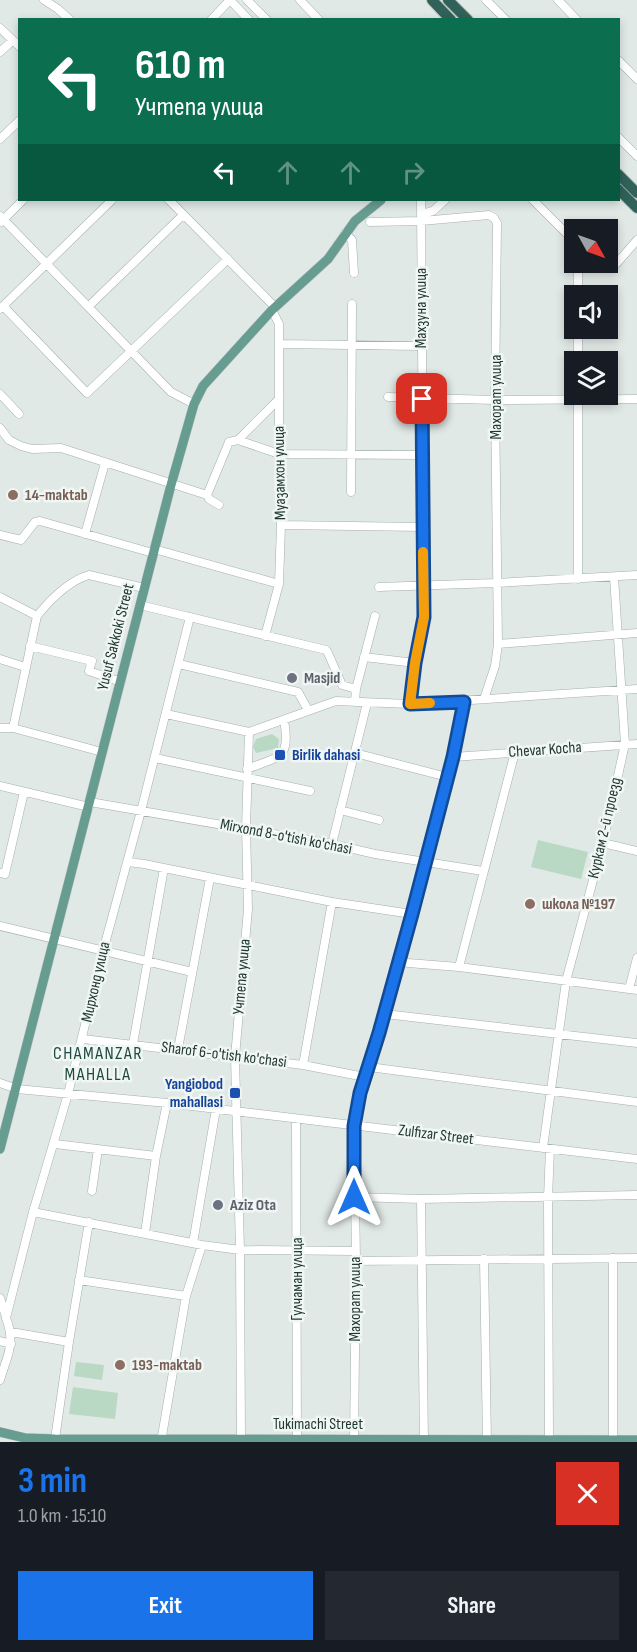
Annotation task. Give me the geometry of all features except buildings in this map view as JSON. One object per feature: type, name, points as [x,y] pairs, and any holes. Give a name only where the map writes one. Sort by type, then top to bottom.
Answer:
[{"type":"highway","points":[[432,0],[449,18]]},
{"type":"highway","points":[[448,0],[466,18]]},
{"type":"highway","points":[[620,177],[635,197]]},
{"type":"highway","points":[[620,190],[635,197]]},
{"type":"main road","name":"Yusuf Sakkoki Street","points":[[0,1149],[144,588],[194,404],[216,370],[274,309],[328,260],[357,219],[380,201]]},
{"type":"main road","name":"Tukimachi Street","points":[[0,1432],[33,1440],[102,1441],[637,1440]]},
{"type":"street","points":[[44,0],[68,18]]},
{"type":"street","points":[[213,18],[230,0],[247,18]]},
{"type":"street","points":[[247,0],[265,18]]},
{"type":"street","points":[[300,0],[317,18]]},
{"type":"street","points":[[486,0],[504,18]]},
{"type":"street","points":[[558,0],[575,18]]},
{"type":"street","points":[[0,28],[18,46]]},
{"type":"street","points":[[0,52],[12,41]]},
{"type":"street","points":[[620,62],[637,79]]},
{"type":"street","points":[[0,139],[18,122]]},
{"type":"street","points":[[620,142],[637,156]]},
{"type":"street","points":[[22,201],[1,219],[171,392],[194,404]]},
{"type":"street","points":[[111,201],[1,308],[87,393],[228,259]]},
{"type":"street","points":[[170,201],[274,309]]},
{"type":"street","name":"Махзуна улица","points":[[410,704],[424,617],[421,201]]},
{"type":"street","points":[[421,218],[444,201]]},
{"type":"street","points":[[534,201],[564,231]]},
{"type":"street","points":[[540,207],[548,201]]},
{"type":"street","points":[[89,306],[183,215]]},
{"type":"street","name":"Махорат улица","points":[[370,222],[489,215],[497,223],[495,400],[498,644],[495,666],[484,699]]},
{"type":"street","points":[[345,233],[352,240],[354,273]]},
{"type":"street","points":[[618,261],[637,240]]},
{"type":"street","points":[[351,492],[352,304]]},
{"type":"street","name":"Муазамхон улица","points":[[265,636],[279,584],[281,525],[280,344],[279,324],[274,309]]},
{"type":"street","points":[[280,344],[421,346]]},
{"type":"street","points":[[0,394],[19,414]]},
{"type":"street","points":[[388,397],[495,400],[564,398]]},
{"type":"street","points":[[618,398],[637,399]]},
{"type":"street","points":[[238,440],[279,399]]},
{"type":"street","points":[[578,405],[578,579]]},
{"type":"street","points":[[0,428],[9,440],[21,446],[32,449],[61,448],[207,495],[219,505]]},
{"type":"street","points":[[207,495],[229,442],[238,440],[279,454],[422,455]]},
{"type":"street","points":[[85,534],[105,463]]},
{"type":"street","points":[[0,535],[21,540],[35,522],[40,520],[85,534],[279,584]]},
{"type":"street","points":[[281,525],[422,527]]},
{"type":"street","points":[[13,728],[37,616],[58,594],[82,577],[89,575],[144,588]]},
{"type":"street","points":[[379,587],[637,575]]},
{"type":"street","name":"Куркам 2-й проезд","points":[[549,1441],[547,1148],[551,1090],[566,981],[603,843],[625,744],[614,577]]},
{"type":"street","points":[[0,597],[37,616]]},
{"type":"street","points":[[140,605],[326,650],[342,685],[356,689]]},
{"type":"street","points":[[355,702],[356,689],[375,616]]},
{"type":"street","name":"Мирхонд улица","points":[[6,1318],[33,1212],[55,1144],[83,1039],[103,951],[190,617]]},
{"type":"street","points":[[498,644],[637,633]]},
{"type":"street","points":[[30,646],[92,661],[89,671],[121,682]]},
{"type":"street","points":[[364,657],[415,663]]},
{"type":"street","points":[[0,659],[25,667]]},
{"type":"street","points":[[179,664],[298,692],[308,710]]},
{"type":"street","points":[[166,714],[249,732],[336,701],[410,704],[464,702],[637,689]]},
{"type":"street","name":"Махорат улица","points":[[354,1441],[356,1261],[354,1126],[360,1093],[385,1014],[453,757],[464,702]]},
{"type":"street","points":[[332,844],[367,703]]},
{"type":"street","points":[[247,774],[284,751],[288,740],[284,720]]},
{"type":"street","points":[[0,728],[13,728],[102,752]]},
{"type":"street","name":"Учтепа улица","points":[[241,1441],[240,1250],[235,1057],[248,909],[246,828],[249,732]]},
{"type":"street","name":"Chevar Kocha","points":[[453,757],[637,744]]},
{"type":"street","points":[[459,967],[515,752]]},
{"type":"street","points":[[355,753],[447,777]]},
{"type":"street","points":[[155,758],[247,774],[310,791]]},
{"type":"street","name":"Mirxond 8-o'tish ko'chasi","points":[[0,786],[89,804],[246,828],[375,854],[483,871]]},
{"type":"street","points":[[0,873],[4,873],[24,792]]},
{"type":"street","points":[[340,810],[379,820]]},
{"type":"street","points":[[603,843],[637,851]]},
{"type":"street","points":[[128,862],[332,902],[412,914]]},
{"type":"street","points":[[133,1044],[164,868]]},
{"type":"street","points":[[178,1049],[210,878]]},
{"type":"street","points":[[303,1065],[332,902]]},
{"type":"street","points":[[0,926],[192,972]]},
{"type":"street","points":[[399,960],[408,963],[459,967],[633,990],[637,958]]},
{"type":"street","points":[[385,1014],[637,1043]]},
{"type":"street","name":"Sharof 6-o'tish ko'chasi","points":[[83,1039],[303,1065],[365,1077]]},
{"type":"street","points":[[369,1066],[637,1102]]},
{"type":"street","name":"Zulfizar Street","points":[[0,1083],[17,1089],[167,1102],[637,1159]]},
{"type":"street","points":[[145,1233],[156,1156],[167,1102]]},
{"type":"street","points":[[161,1441],[197,1244],[216,1109]]},
{"type":"street","name":"Гулчаман улица","points":[[296,1119],[297,1440]]},
{"type":"street","points":[[55,1144],[156,1156]]},
{"type":"street","points":[[92,1191],[98,1149]]},
{"type":"street","points":[[354,1197],[548,1198],[637,1195]]},
{"type":"street","points":[[421,1198],[424,1441]]},
{"type":"street","points":[[33,1212],[197,1244],[240,1250],[355,1251]]},
{"type":"street","points":[[55,1439],[89,1222]]},
{"type":"street","points":[[613,1258],[613,1441]]},
{"type":"street","points":[[356,1261],[637,1258]]},
{"type":"street","points":[[484,1259],[487,1441]]},
{"type":"street","points":[[79,1280],[186,1296]]},
{"type":"street","points":[[0,1299],[11,1332],[11,1344],[0,1380]]},
{"type":"street","points":[[11,1332],[69,1342]]},
{"type":"street","points":[[0,1341],[11,1344]]},
{"type":"green space","points":[[272,734],[279,739],[278,748],[256,753],[253,747],[256,739]]},
{"type":"green space","points":[[538,840],[588,852],[581,879],[531,867]]},
{"type":"green space","points":[[76,1362],[104,1365],[102,1380],[74,1376]]},
{"type":"green space","points":[[73,1387],[118,1393],[115,1419],[69,1414]]},
{"type":"slow traffic","points":[[423,552],[424,617],[410,704],[430,703]]},
{"type":"place","name":"14-maktab","points":[[13,495]]},
{"type":"place","name":"Masjid","points":[[292,678]]},
{"type":"place","name":"Birlik dahasi","points":[[280,755]]},
{"type":"place","name":"школа №197","points":[[530,904]]},
{"type":"place","name":"Yangiobod mahallasi","points":[[235,1093]]},
{"type":"place","name":"Aziz Ota","points":[[218,1205]]},
{"type":"place","name":"193-maktab","points":[[120,1365]]},
{"type":"district","name":"CHAMANZAR MAHALLA","points":[[98,1063]]},
{"type":"route","points":[[354,1197],[354,1126],[360,1093],[412,914],[453,757],[464,702],[410,704],[424,617],[422,399]]}]
